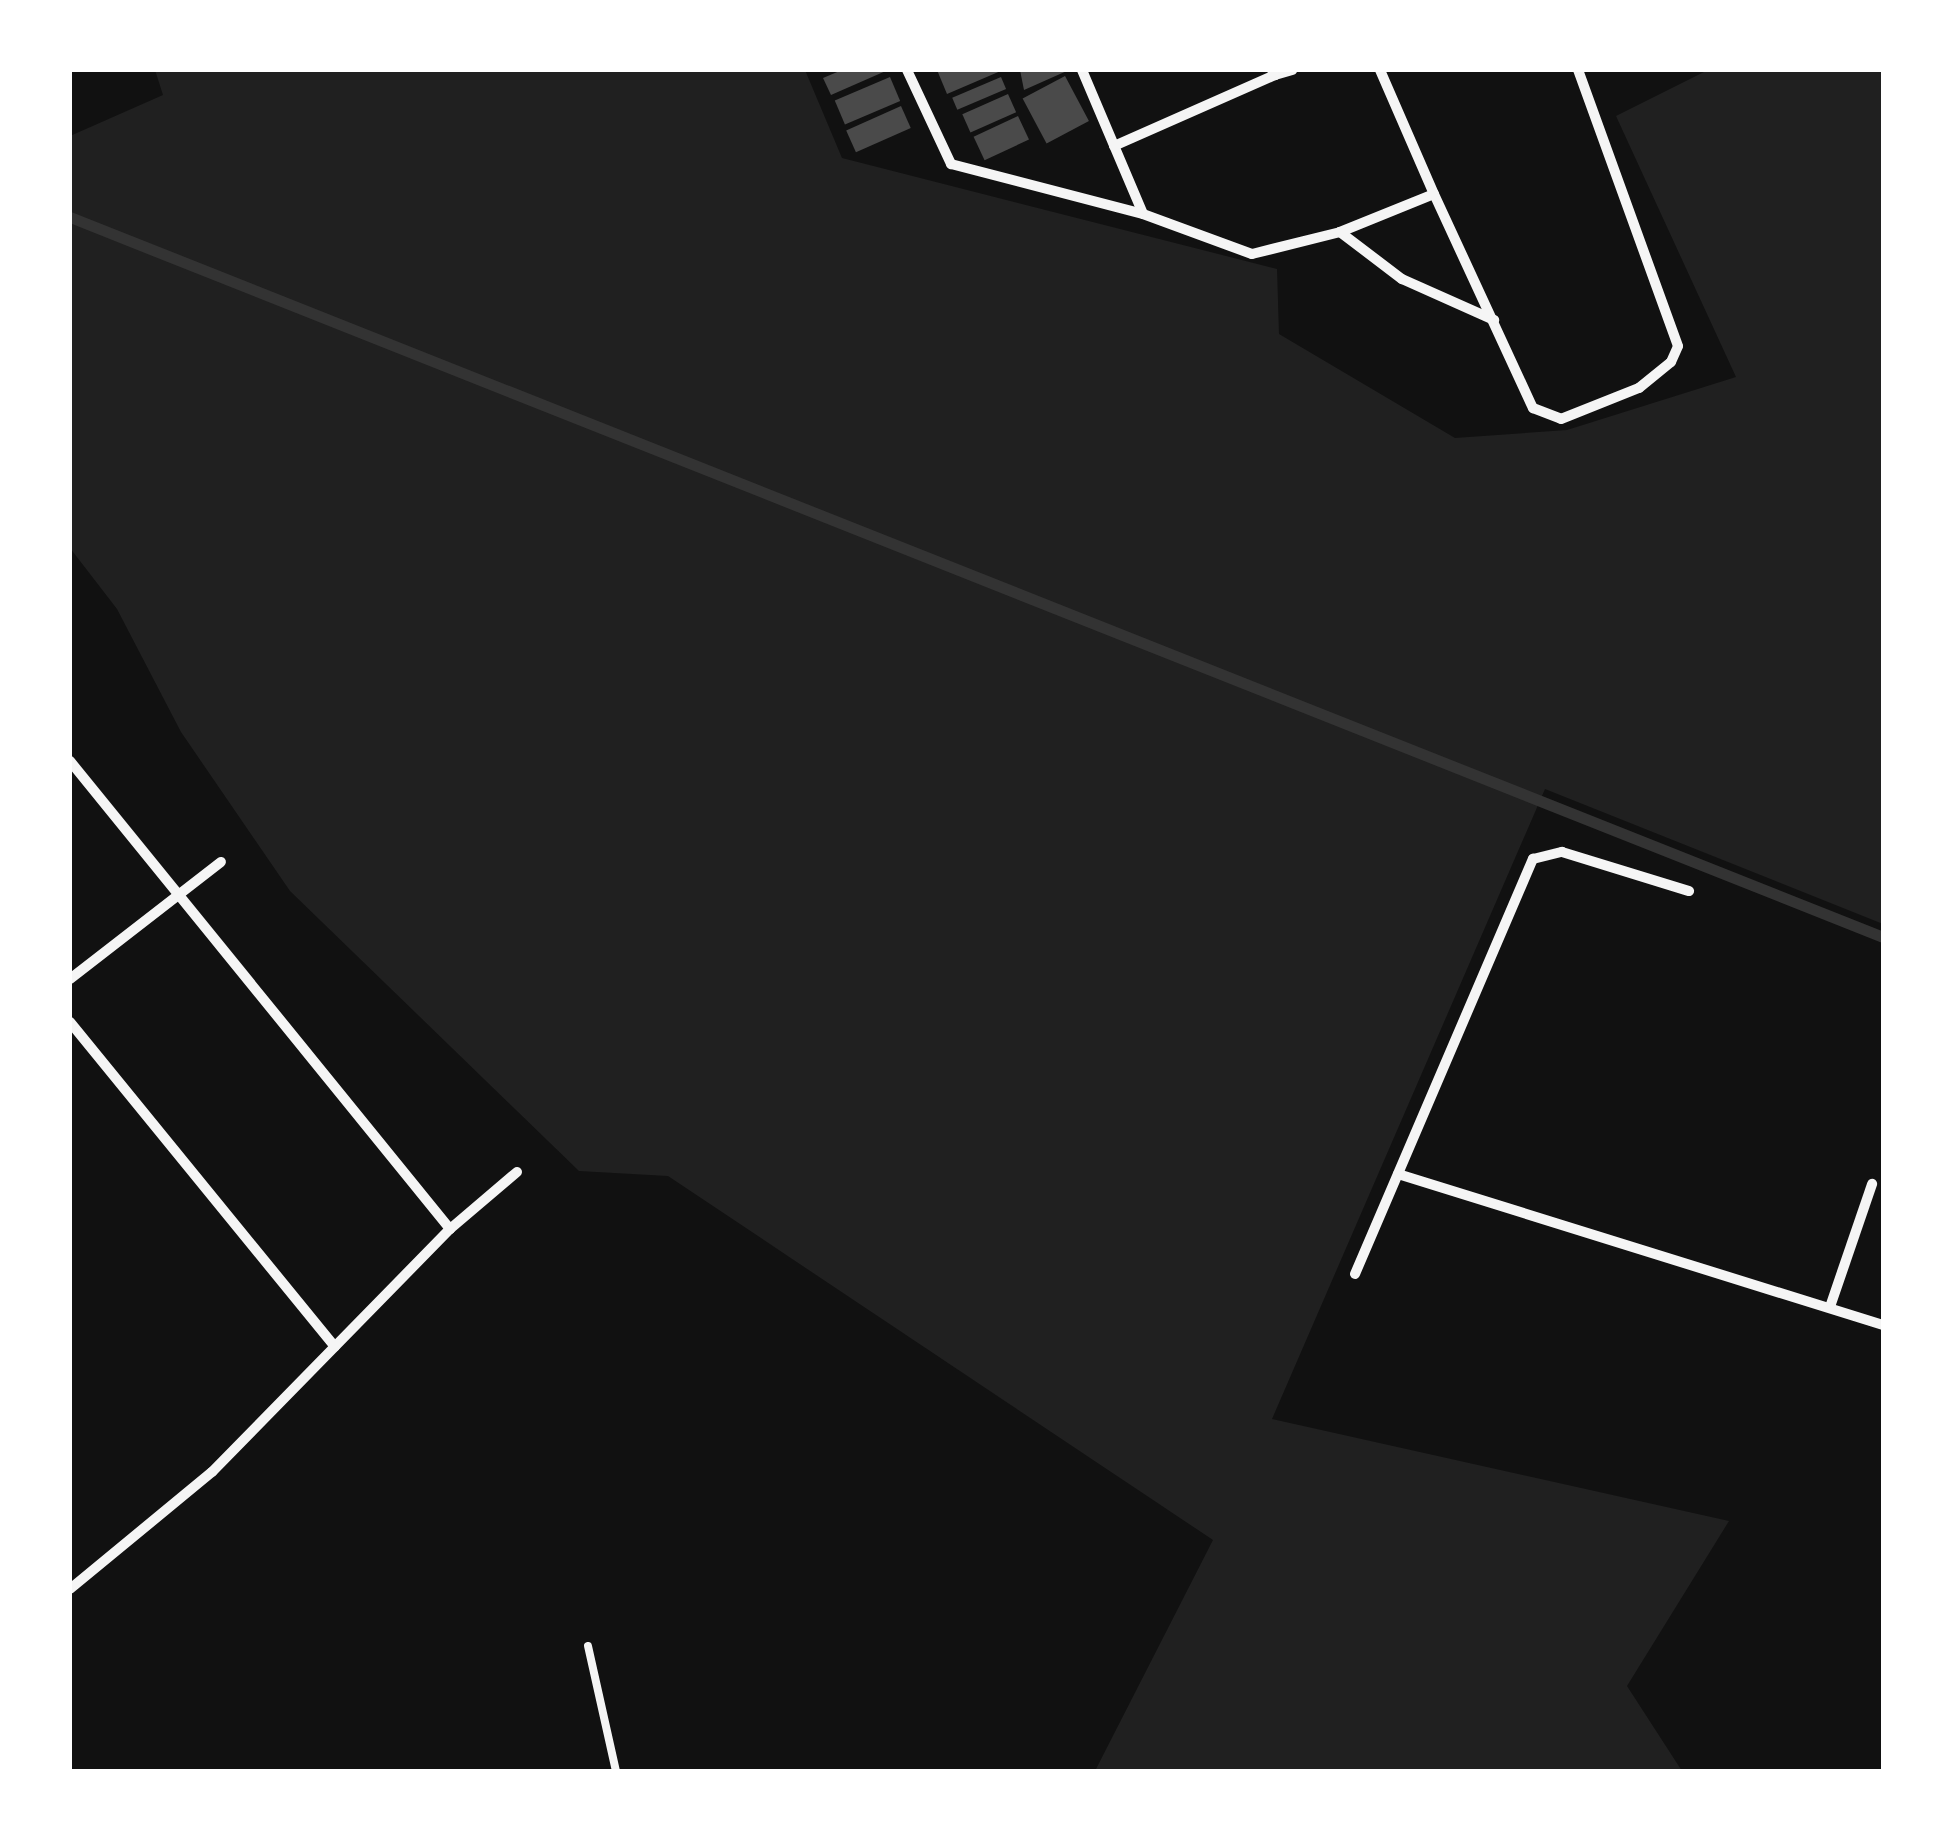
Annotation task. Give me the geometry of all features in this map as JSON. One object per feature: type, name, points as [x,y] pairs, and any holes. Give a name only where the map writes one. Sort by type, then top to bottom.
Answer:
[{"type":"street","points":[[907,70],[951,164],[1143,214],[1252,254],[1340,232],[1434,194]]},
{"type":"street","points":[[1082,70],[1143,214]]},
{"type":"street","points":[[1114,146],[1274,73],[1292,70]]},
{"type":"street","points":[[1380,70],[1533,408],[1561,420],[1638,388],[1671,362],[1678,346],[1578,70]]},
{"type":"street","points":[[1340,232],[1402,279],[1495,320]]},
{"type":"street","points":[[70,762],[450,1229]]},
{"type":"street","points":[[1355,1274],[1533,859],[1562,852],[1689,892]]},
{"type":"street","points":[[70,979],[221,862]]},
{"type":"street","points":[[70,1022],[335,1347]]},
{"type":"street","points":[[70,1589],[212,1472],[450,1229],[517,1172]]},
{"type":"street","points":[[1398,1174],[1645,1256],[1831,1304],[1883,1325]]},
{"type":"street","points":[[1831,1304],[1872,1184]]},
{"type":"lane","points":[[588,1646],[616,1771]]},
{"type":"shaded area","points":[[155,70],[805,70],[842,158],[1277,269],[1279,334],[1455,438],[1567,430],[1736,377],[1616,116],[1708,70],[1883,70],[1883,924],[1545,789],[1272,1419],[1729,1521],[1627,1686],[1682,1771],[1095,1771],[1213,1540],[668,1176],[579,1171],[290,891],[181,732],[117,609],[70,548],[70,136],[163,95]]},
{"type":"building","points":[[842,70],[888,70],[831,95],[823,78]]},
{"type":"building","points":[[937,70],[1003,70],[947,94]]},
{"type":"building","points":[[1020,70],[1069,70],[1024,90]]},
{"type":"building","points":[[1065,76],[1089,121],[1047,144],[1023,99]]},
{"type":"building","points":[[890,77],[900,101],[845,124],[835,100]]},
{"type":"building","points":[[1001,77],[1006,89],[957,110],[952,98]]},
{"type":"building","points":[[1008,94],[1016,112],[970,133],[962,114]]},
{"type":"building","points":[[901,106],[911,128],[856,152],[846,130]]},
{"type":"building","points":[[1018,116],[1029,140],[985,160],[974,137]]},
{"type":"waterway","points":[[70,217],[1883,937]]}]
